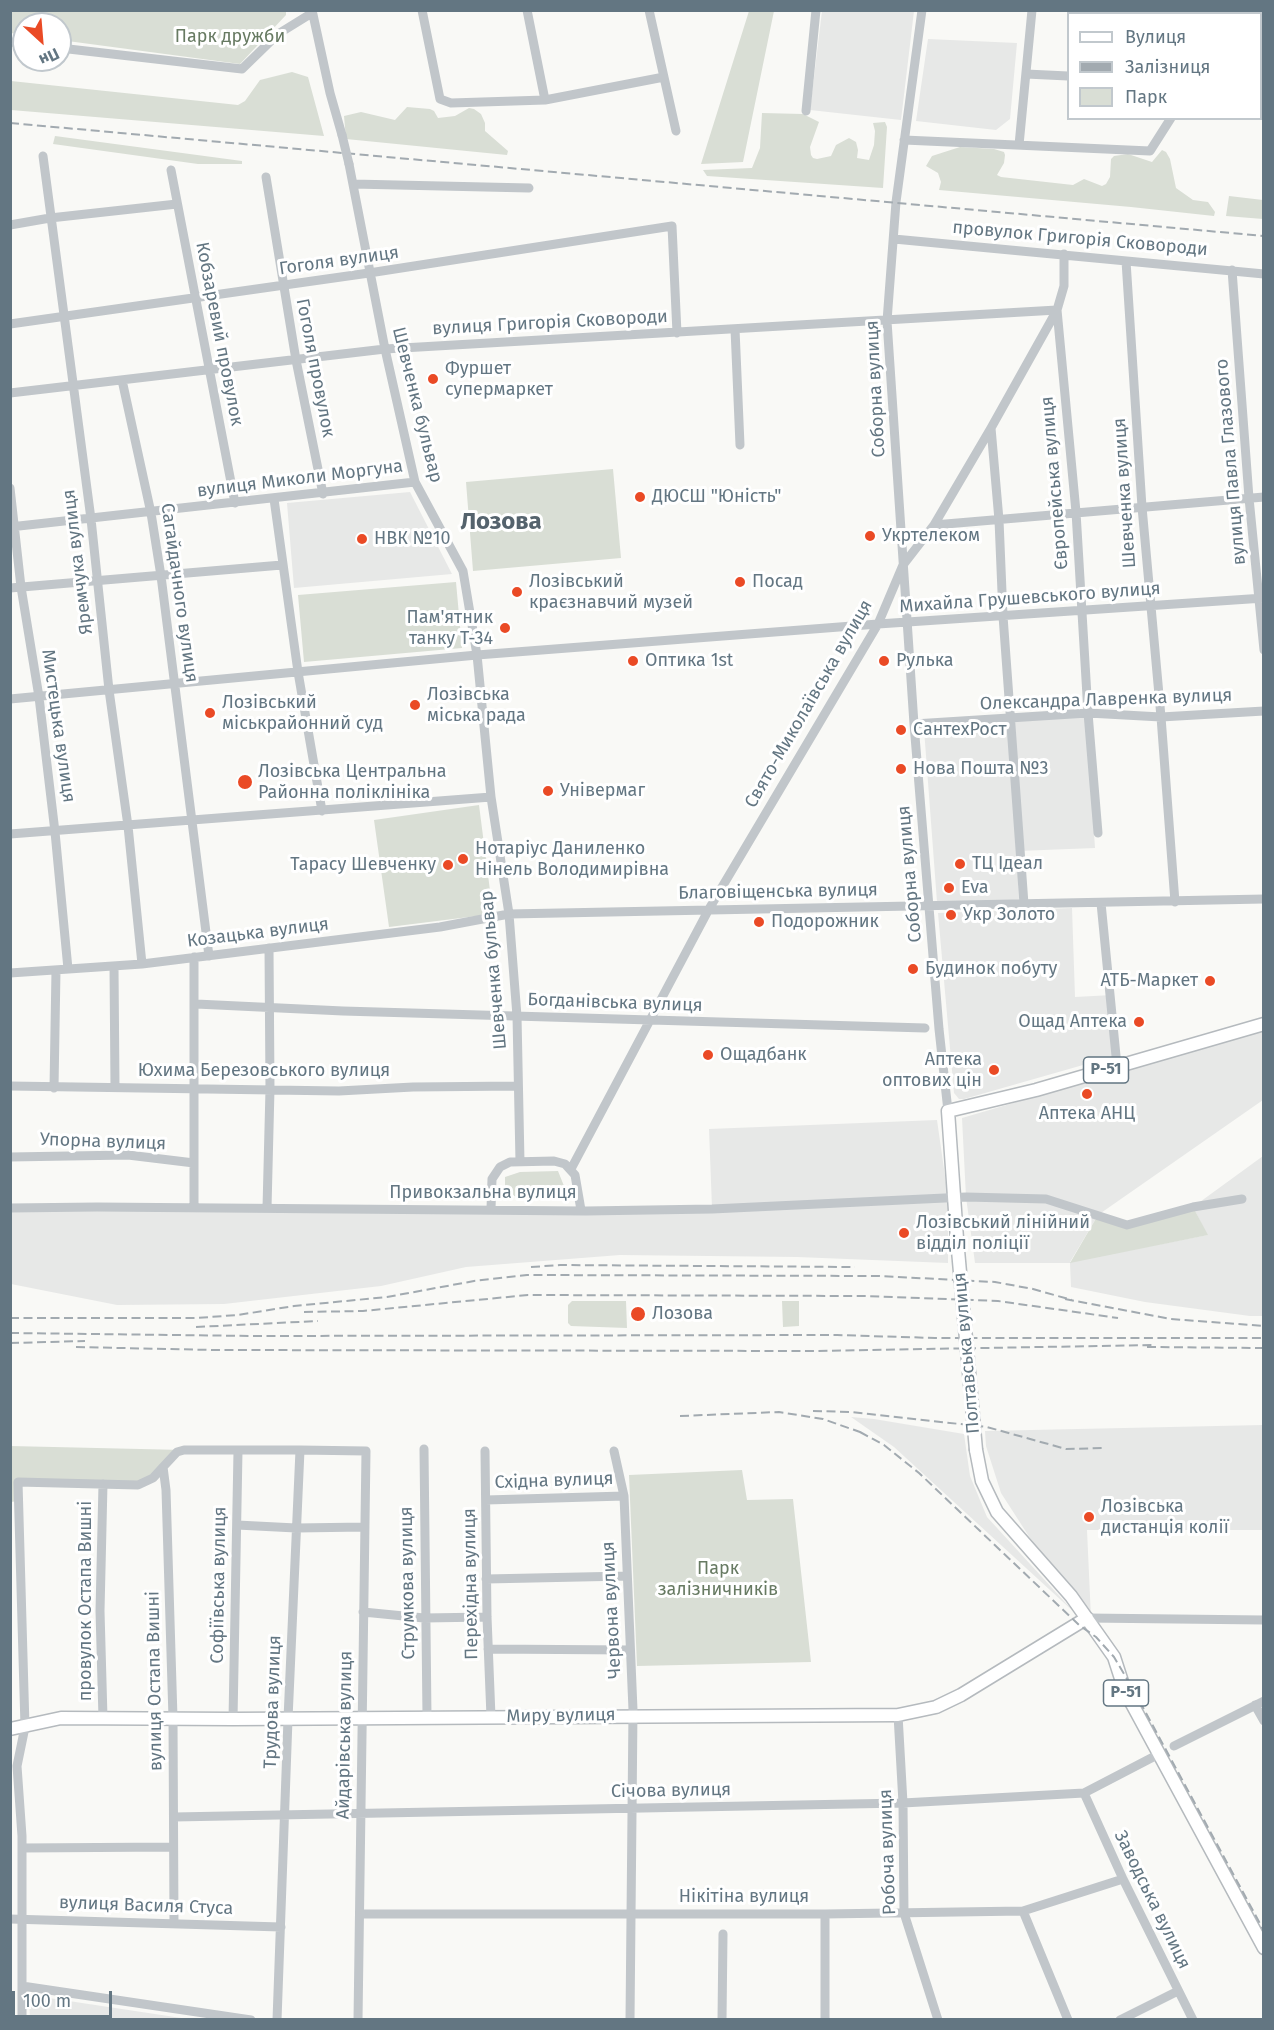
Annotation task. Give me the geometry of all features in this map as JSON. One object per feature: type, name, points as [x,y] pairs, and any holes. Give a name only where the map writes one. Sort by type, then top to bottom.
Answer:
[{"type":"main road","name":"Р-51","points":[[948,1112],[1036,1090],[1263,1024]]},
{"type":"main road","name":"Полтавська вулиця","points":[[948,1112],[976,1450],[982,1481],[997,1512],[1071,1596],[1087,1618]]},
{"type":"main road","name":"Р-51","points":[[1087,1618],[1113,1657],[1125,1691],[1263,1948]]},
{"type":"main road","name":"Миру вулиця","points":[[10,1729],[61,1718],[288,1719],[898,1714],[936,1707],[961,1695],[1087,1618]]},
{"type":"street","points":[[422,10],[440,99],[451,103],[545,100],[664,77]]},
{"type":"street","points":[[527,10],[545,100]]},
{"type":"street","points":[[649,10],[676,131]]},
{"type":"street","points":[[806,111],[816,10]]},
{"type":"street","name":"Соборна вулиця","points":[[922,10],[896,202],[887,321],[914,723],[948,1112]]},
{"type":"street","points":[[1019,145],[1032,10]]},
{"type":"street","points":[[72,49],[242,69],[278,34],[312,12]]},
{"type":"street","name":"Шевченка бульвар","points":[[312,12],[349,164],[369,273],[415,482],[463,571],[477,655],[490,797],[509,914],[517,1016],[520,1162]]},
{"type":"street","points":[[1026,74],[1067,76]]},
{"type":"street","points":[[904,140],[1150,151],[1170,120]]},
{"type":"street","name":"Яремчука вулиця","points":[[43,156],[91,519],[128,825],[142,964]]},
{"type":"street","name":"Кобзаревий провулок","points":[[171,170],[235,503]]},
{"type":"street","name":"Гоголя провулок","points":[[266,177],[296,360],[323,494]]},
{"type":"street","points":[[352,184],[529,188]]},
{"type":"street","points":[[10,225],[51,218],[177,204]]},
{"type":"street","name":"Гоголя вулиця","points":[[10,324],[283,286],[672,226],[676,333]]},
{"type":"street","name":"провулок Григорія Сковороди","points":[[894,239],[1263,273]]},
{"type":"street","name":"Свято-Миколаївська вулиця","points":[[571,1169],[709,909],[878,624],[903,565],[934,525],[991,428],[1056,309],[1064,286],[1064,254]]},
{"type":"street","name":"Шевченка вулиця","points":[[1126,261],[1142,507],[1175,902]]},
{"type":"street","name":"вулиця Павла Глазового","points":[[1232,270],[1249,498],[1261,598],[1263,650]]},
{"type":"street","name":"вулиця Григорія Сковороди","points":[[10,393],[385,350],[1056,309]]},
{"type":"street","name":"Європейська вулиця","points":[[1056,309],[1076,513],[1081,612],[1098,833]]},
{"type":"street","points":[[735,329],[740,444]]},
{"type":"street","name":"Сагайдачного вулиця","points":[[122,380],[152,513],[176,684],[209,956]]},
{"type":"street","points":[[991,428],[1024,904]]},
{"type":"street","name":"вулиця Миколи Моргуна","points":[[13,527],[415,482]]},
{"type":"street","name":"Мистецька вулиця","points":[[10,488],[21,587],[39,697],[68,969]]},
{"type":"street","points":[[934,525],[1263,497]]},
{"type":"street","points":[[274,499],[298,672],[322,811]]},
{"type":"street","points":[[10,588],[282,565]]},
{"type":"street","name":"Михайла Грушевського вулиця","points":[[10,699],[477,655],[878,624],[1261,598]]},
{"type":"street","name":"Олександра Лавренка вулиця","points":[[914,723],[1088,713],[1161,717],[1263,711]]},
{"type":"street","points":[[10,834],[490,797]]},
{"type":"street","name":"Благовіщенська вулиця","points":[[509,914],[1263,899]]},
{"type":"street","points":[[1101,903],[1117,1066]]},
{"type":"street","name":"Козацька вулиця","points":[[10,973],[142,964],[440,927],[509,914]]},
{"type":"street","points":[[267,1208],[270,1089],[268,948]]},
{"type":"street","points":[[194,957],[196,1004],[194,1207]]},
{"type":"street","points":[[114,966],[115,1087]]},
{"type":"street","points":[[54,1088],[56,970]]},
{"type":"street","name":"Богданівська вулиця","points":[[196,1004],[343,1011],[925,1029]]},
{"type":"street","name":"Юхима Березовського вулиця","points":[[10,1086],[339,1091],[413,1087],[518,1086]]},
{"type":"street","name":"Упорна вулиця","points":[[10,1157],[128,1155],[194,1162]]},
{"type":"street","points":[[490,1209],[491,1183],[495,1172],[503,1165],[520,1162],[558,1162],[571,1169],[576,1179],[581,1210]]},
{"type":"street","name":"Привокзальна вулиця","points":[[10,1208],[712,1209],[955,1197],[1046,1199],[1127,1225],[1193,1207],[1242,1199]]},
{"type":"street","name":"Струмкова вулиця","points":[[424,1449],[424,1618],[427,1717]]},
{"type":"street","points":[[22,2019],[22,1836],[17,1766],[25,1726],[14,1502],[18,1482],[138,1485],[153,1478],[177,1452],[184,1450],[300,1450]]},
{"type":"street","name":"Айдарівська вулиця","points":[[300,1450],[366,1450],[358,2019]]},
{"type":"street","name":"Трудова вулиця","points":[[277,2019],[300,1450]]},
{"type":"street","name":"Софіївська вулиця","points":[[233,1719],[238,1451]]},
{"type":"street","name":"Перехідна вулиця","points":[[485,1451],[486,1579],[491,1718]]},
{"type":"street","name":"Червона вулиця","points":[[614,1451],[624,1496],[634,1715],[630,2019]]},
{"type":"street","name":"вулиця Остапа Вишні","points":[[163,1467],[166,1490],[173,1718],[174,1923]]},
{"type":"street","name":"провулок Остапа Вишні","points":[[103,1484],[100,1611],[103,1718]]},
{"type":"street","name":"Східна вулиця","points":[[486,1500],[624,1496]]},
{"type":"street","points":[[237,1526],[365,1527]]},
{"type":"street","points":[[486,1579],[627,1576]]},
{"type":"street","points":[[363,1612],[424,1618],[487,1617]]},
{"type":"street","points":[[1087,1618],[1263,1620]]},
{"type":"street","points":[[10,1641],[22,1641]]},
{"type":"street","points":[[488,1649],[630,1650]]},
{"type":"street","points":[[1174,1746],[1259,1703],[1263,1721]]},
{"type":"street","name":"Робоча вулиця","points":[[898,1714],[903,1803],[904,1913],[938,2019]]},
{"type":"street","name":"Січова вулиця","points":[[174,1817],[903,1803],[1084,1793],[1159,1754]]},
{"type":"street","name":"Заводська вулиця","points":[[1084,1793],[1123,1879],[1193,2019]]},
{"type":"street","points":[[10,1836],[22,1836]]},
{"type":"street","points":[[22,1848],[173,1847]]},
{"type":"street","name":"Нікітіна вулиця","points":[[360,1914],[630,1912],[825,1914],[1023,1911],[1123,1879]]},
{"type":"street","points":[[1023,1911],[1068,2019]]},
{"type":"street","points":[[825,1914],[825,2019]]},
{"type":"street","name":"вулиця Василя Стуса","points":[[10,1919],[281,1927]]},
{"type":"street","points":[[722,2019],[723,1934]]},
{"type":"street","points":[[22,1986],[251,2019]]},
{"type":"street","points":[[1120,2019],[1178,1991]]},
{"type":"shaded area","points":[[822,11],[914,11],[901,120],[810,110]]},
{"type":"shaded area","points":[[928,39],[1017,43],[1010,119],[996,130],[916,121]]},
{"type":"shaded area","name":"НВК №10","points":[[410,492],[452,574],[294,588],[287,503]]},
{"type":"shaded area","points":[[1086,715],[1095,848],[1018,851],[1019,901],[937,902],[924,729]]},
{"type":"shaded area","points":[[1072,908],[1075,997],[1112,995],[1118,1055],[959,1099],[954,1093],[938,913]]},
{"type":"shaded area","points":[[1263,1030],[1263,1100],[1098,1215],[1070,1262],[1207,1235],[1193,1207],[1263,1156],[1263,1316],[1145,1302],[1071,1287],[1070,1263],[975,1263],[966,1197],[962,1118]]},
{"type":"shaded area","points":[[937,1120],[948,1197],[948,1263],[797,1257],[620,1255],[466,1267],[381,1286],[224,1304],[117,1305],[11,1284],[10,1208],[712,1208],[709,1129]]},
{"type":"shaded area","points":[[851,1417],[964,1434],[970,1476],[987,1517],[1074,1612],[894,1447]]},
{"type":"shaded area","points":[[1263,1425],[1263,1530],[1087,1530],[1091,1618],[1030,1538],[1001,1493],[986,1446],[985,1431]]},
{"type":"shaded area","points":[[29,1995],[188,2019],[30,2019]]},
{"type":"green space","name":"Парк дружби","points":[[10,11],[286,11],[286,15],[240,64],[72,42],[72,12],[12,12],[11,33]]},
{"type":"green space","points":[[749,11],[774,11],[743,162],[701,164]]},
{"type":"green space","points":[[292,72],[308,77],[324,136],[11,110],[11,81],[238,105],[245,101],[260,80]]},
{"type":"green space","points":[[407,107],[430,109],[438,118],[455,116],[469,108],[474,109],[481,114],[485,123],[485,131],[508,151],[507,155],[346,139],[344,116],[361,112],[395,120]]},
{"type":"green space","points":[[762,113],[803,114],[819,122],[810,147],[811,155],[817,159],[831,156],[836,145],[849,138],[856,142],[857,158],[869,160],[874,145],[873,123],[885,122],[887,127],[883,188],[707,176],[703,170],[752,168],[760,148]]},
{"type":"green space","points":[[55,136],[242,161],[242,164],[198,164],[53,144]]},
{"type":"green space","points":[[960,147],[994,149],[1004,152],[1004,163],[997,175],[1001,177],[1073,185],[1084,179],[1102,186],[1110,177],[1111,159],[1114,156],[1128,154],[1152,162],[1162,150],[1170,159],[1176,188],[1193,200],[1208,202],[1215,212],[1214,216],[939,190],[941,182],[938,173],[926,166],[932,156]]},
{"type":"green space","points":[[1229,196],[1263,200],[1263,219],[1226,216]]},
{"type":"green space","points":[[613,469],[621,558],[473,571],[466,482]]},
{"type":"green space","points":[[456,582],[462,648],[304,662],[298,595]]},
{"type":"green space","points":[[479,805],[493,914],[389,927],[374,820]]},
{"type":"green space","points":[[558,1171],[564,1186],[555,1195],[519,1198],[505,1192],[505,1177],[520,1172]]},
{"type":"green space","points":[[1193,1207],[1208,1235],[1070,1263],[1098,1215],[1127,1225]]},
{"type":"green space","points":[[572,1301],[626,1301],[627,1328],[571,1326],[568,1323],[568,1305]]},
{"type":"green space","points":[[782,1301],[799,1301],[799,1326],[783,1327]]},
{"type":"green space","points":[[10,1446],[184,1450],[147,1482],[19,1482],[18,1501],[11,1502]]},
{"type":"green space","name":"Парк залізничників","points":[[742,1470],[747,1500],[793,1499],[811,1662],[637,1666],[629,1475]]},
{"type":"railway","points":[[10,123],[1264,236]]},
{"type":"railway","points":[[531,1267],[560,1265],[855,1267]]},
{"type":"railway","points":[[10,1318],[196,1318],[238,1315],[294,1306],[387,1297],[474,1281],[527,1275],[879,1276],[995,1282],[1033,1289],[1072,1300]]},
{"type":"railway","points":[[304,1312],[363,1311],[528,1295],[866,1296],[998,1301],[1118,1318]]},
{"type":"railway","points":[[1065,1299],[1171,1319],[1264,1326]]},
{"type":"railway","points":[[196,1327],[318,1321]]},
{"type":"railway","points":[[10,1333],[256,1336],[837,1335],[935,1338],[1264,1338]]},
{"type":"railway","points":[[10,1343],[85,1341]]},
{"type":"railway","points":[[76,1347],[213,1350],[815,1351],[1153,1345]]},
{"type":"railway","points":[[1147,1347],[1264,1348]]},
{"type":"railway","points":[[813,1411],[851,1412],[987,1427],[1066,1449],[1106,1448]]},
{"type":"railway","points":[[680,1416],[779,1412],[823,1419],[865,1435]]},
{"type":"railway","points":[[860,1432],[884,1445],[919,1473],[1079,1625],[1096,1637],[1114,1657],[1264,1931]]},
{"type":"place","name":"Фуршет супермаркет","points":[[433,379]]},
{"type":"place","name":"ДЮСШ \"Юність\"","points":[[640,497]]},
{"type":"place","name":"Укртелеком","points":[[870,536]]},
{"type":"place","name":"НВК №10","points":[[362,539]]},
{"type":"place","name":"Посад","points":[[740,582]]},
{"type":"place","name":"Лозівський краєзнавчий музей","points":[[517,592]]},
{"type":"place","name":"Пам'ятник танку Т-34","points":[[505,628]]},
{"type":"place","name":"Оптика 1st","points":[[633,661]]},
{"type":"place","name":"Рулька","points":[[884,661]]},
{"type":"place","name":"Лозівська міська рада","points":[[415,705]]},
{"type":"place","name":"Лозівський міськрайонний суд","points":[[210,713]]},
{"type":"place","name":"СантехРост","points":[[901,730]]},
{"type":"place","name":"Нова Пошта №3","points":[[901,769]]},
{"type":"place","name":"Лозівська Центральна Районна поліклініка","points":[[245,782]]},
{"type":"place","name":"Універмаг","points":[[548,791]]},
{"type":"place","name":"Нотаріус Даниленко Нінель Володимирівна","points":[[463,859]]},
{"type":"place","name":"ТЦ Ідеал","points":[[960,864]]},
{"type":"place","name":"Тарасу Шевченку","points":[[448,865]]},
{"type":"place","name":"Eva","points":[[949,888]]},
{"type":"place","name":"Укр Золото","points":[[951,915]]},
{"type":"place","name":"Подорожник","points":[[759,922]]},
{"type":"place","name":"Будинок побуту","points":[[913,969]]},
{"type":"place","name":"АТБ-Маркет","points":[[1210,981]]},
{"type":"place","name":"Ощад Аптека","points":[[1139,1022]]},
{"type":"place","name":"Ощадбанк","points":[[708,1055]]},
{"type":"place","name":"Аптека оптових цін","points":[[994,1070]]},
{"type":"place","name":"Аптека АНЦ","points":[[1087,1094]]},
{"type":"place","name":"Лозівський лінійний відділ поліції","points":[[904,1233]]},
{"type":"place","name":"Лозова","points":[[638,1314]]},
{"type":"place","name":"Лозівська дистанція колії","points":[[1089,1517]]},
{"type":"district","name":"Лозова","points":[[501,522]]}]
